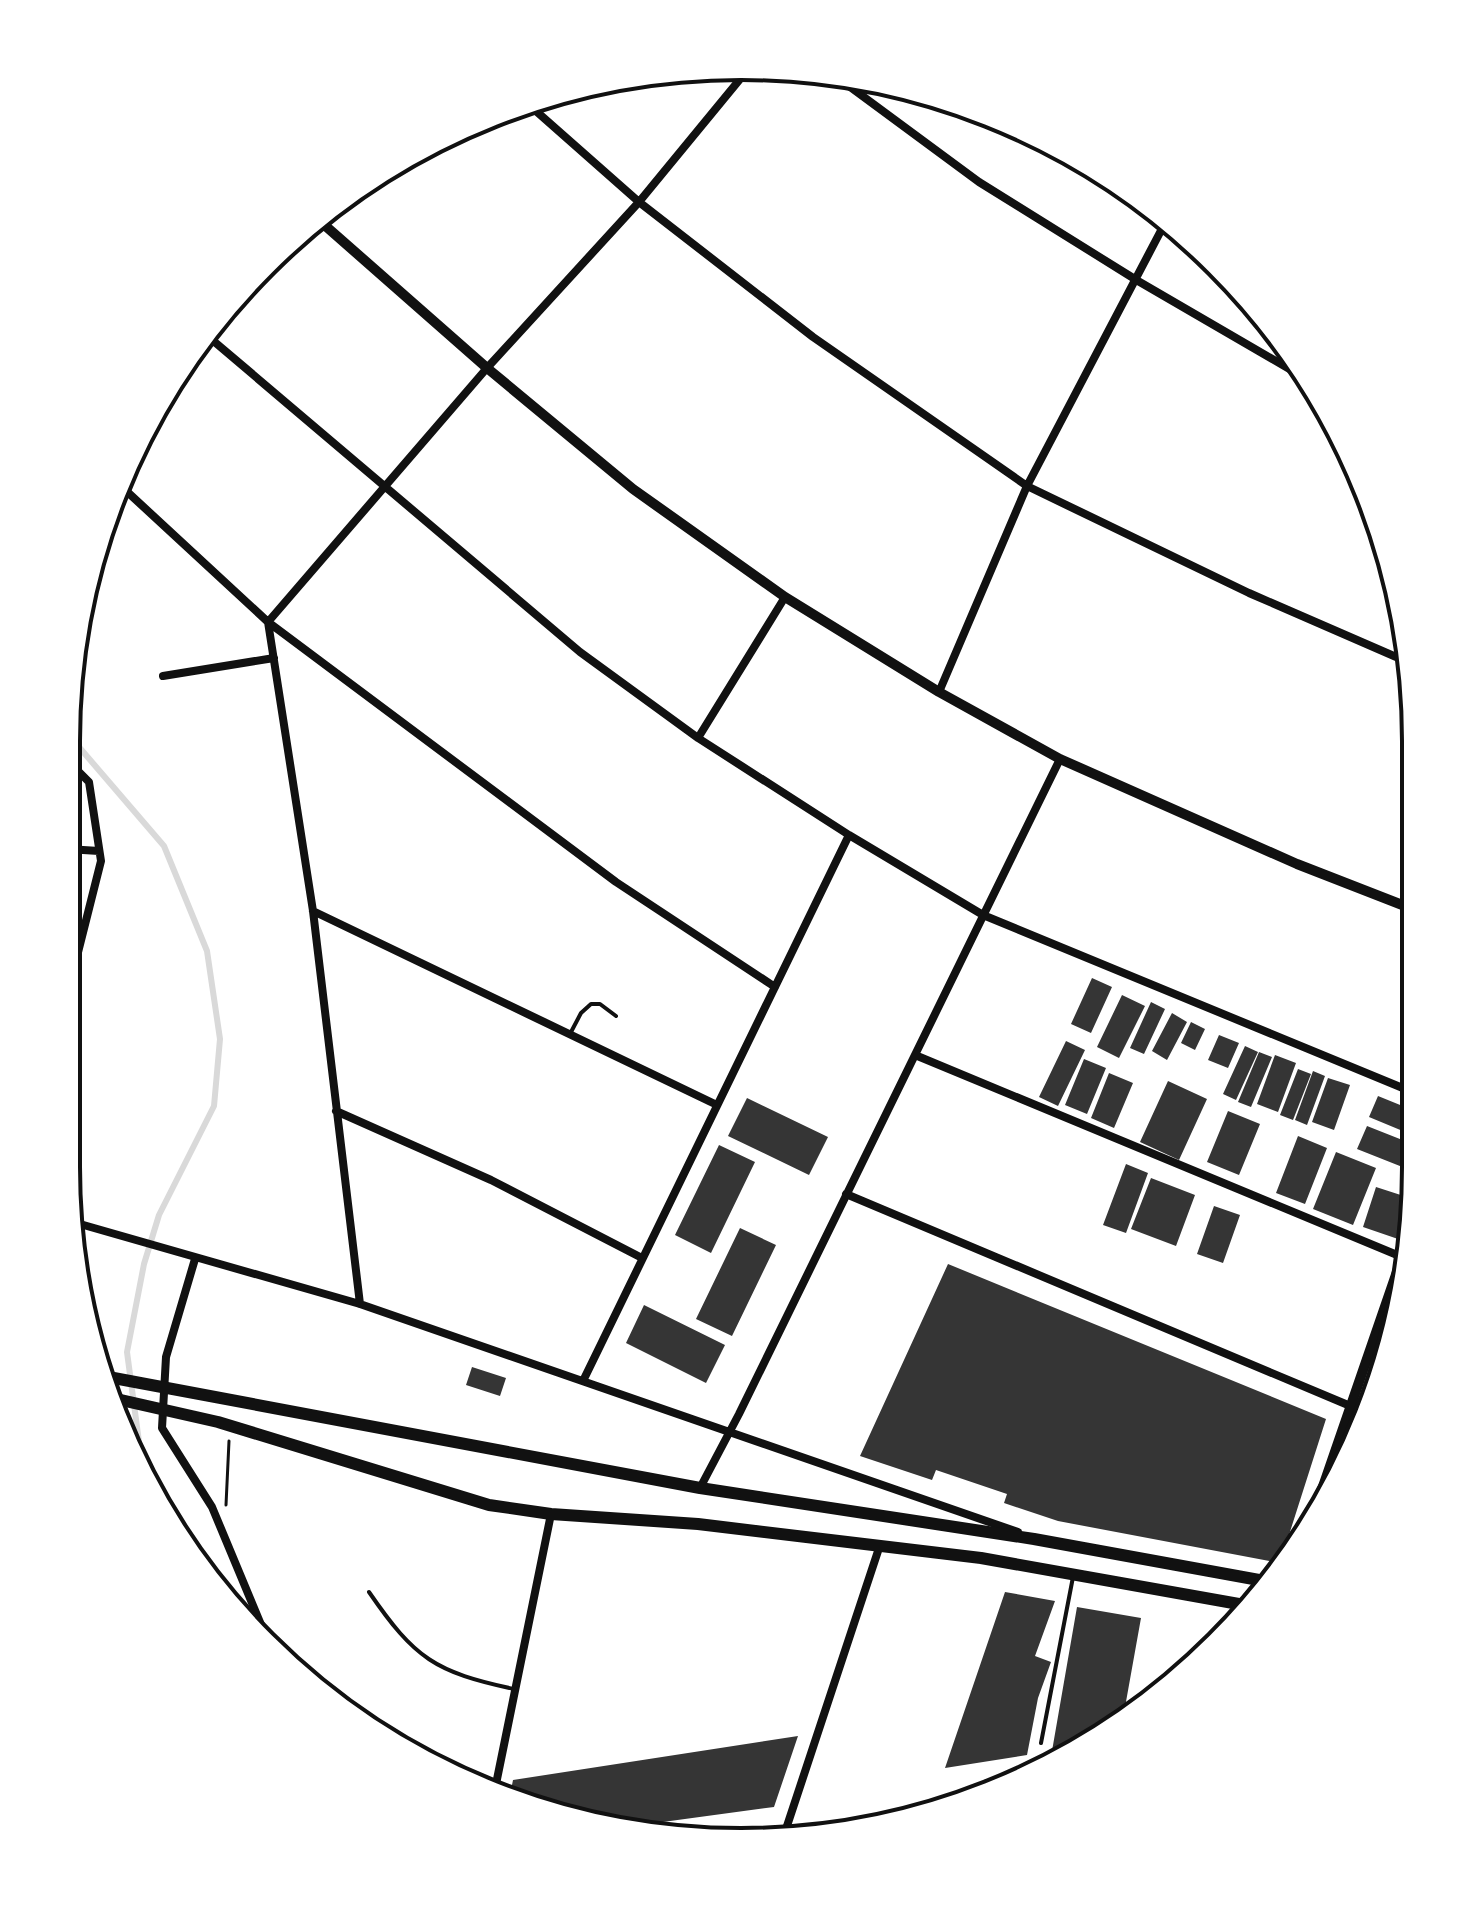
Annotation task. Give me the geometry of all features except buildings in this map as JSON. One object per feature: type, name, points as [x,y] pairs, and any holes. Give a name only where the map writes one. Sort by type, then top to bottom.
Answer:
[{"type":"main road","points":[[115,1378],[700,1488],[1034,1539],[1257,1580]]},
{"type":"main road","points":[[123,1400],[218,1422],[489,1505],[551,1514],[698,1524],[880,1545],[1073,1574],[1237,1604]]},
{"type":"street","points":[[268,622],[487,368],[639,202],[739,80]]},
{"type":"street","points":[[855,91],[979,182],[1138,281],[1286,367]]},
{"type":"street","points":[[538,112],[639,202],[813,337],[1027,486],[1249,593],[1396,657]]},
{"type":"street","points":[[327,227],[487,368],[633,489],[785,597],[939,692],[1060,759],[1297,864],[1402,905]]},
{"type":"street","points":[[939,692],[1027,486],[1138,281],[1161,231]]},
{"type":"street","points":[[215,342],[580,652],[698,738],[849,835],[983,915],[1402,1088]]},
{"type":"street","points":[[128,493],[268,622],[616,882],[775,987]]},
{"type":"street","points":[[698,738],[785,597]]},
{"type":"street","points":[[268,622],[313,911],[360,1304]]},
{"type":"street","points":[[163,676],[274,658]]},
{"type":"street","points":[[700,1488],[1060,759]]},
{"type":"street","points":[[80,773],[89,782],[101,861],[80,949]]},
{"type":"street","points":[[583,1381],[849,835]]},
{"type":"street","points":[[80,850],[99,851]]},
{"type":"street","points":[[313,911],[717,1105]]},
{"type":"street","points":[[915,1055],[1396,1254]]},
{"type":"street","points":[[336,1111],[491,1180],[642,1258]]},
{"type":"street","points":[[846,1194],[1348,1405]]},
{"type":"street","points":[[83,1225],[360,1304],[731,1430],[1034,1539]]},
{"type":"street","points":[[195,1259],[166,1357],[162,1428],[212,1507],[258,1618]]},
{"type":"street","points":[[1326,1474],[1390,1290]]},
{"type":"street","points":[[496,1781],[551,1514]]},
{"type":"street","points":[[787,1827],[880,1545]]},
{"type":"lane","points":[[570,1034],[581,1013],[591,1004],[600,1004],[616,1016]]},
{"type":"lane","points":[[1041,1743],[1073,1574]]},
{"type":"lane","points":[[369,1592],[398,1634],[425,1659],[460,1677],[514,1689]]},
{"type":"path","points":[[226,1507],[229,1433]]},
{"type":"waterway","points":[[80,748],[164,846],[207,951],[220,1039],[214,1106],[159,1215],[144,1264],[127,1352],[139,1438]]}]
